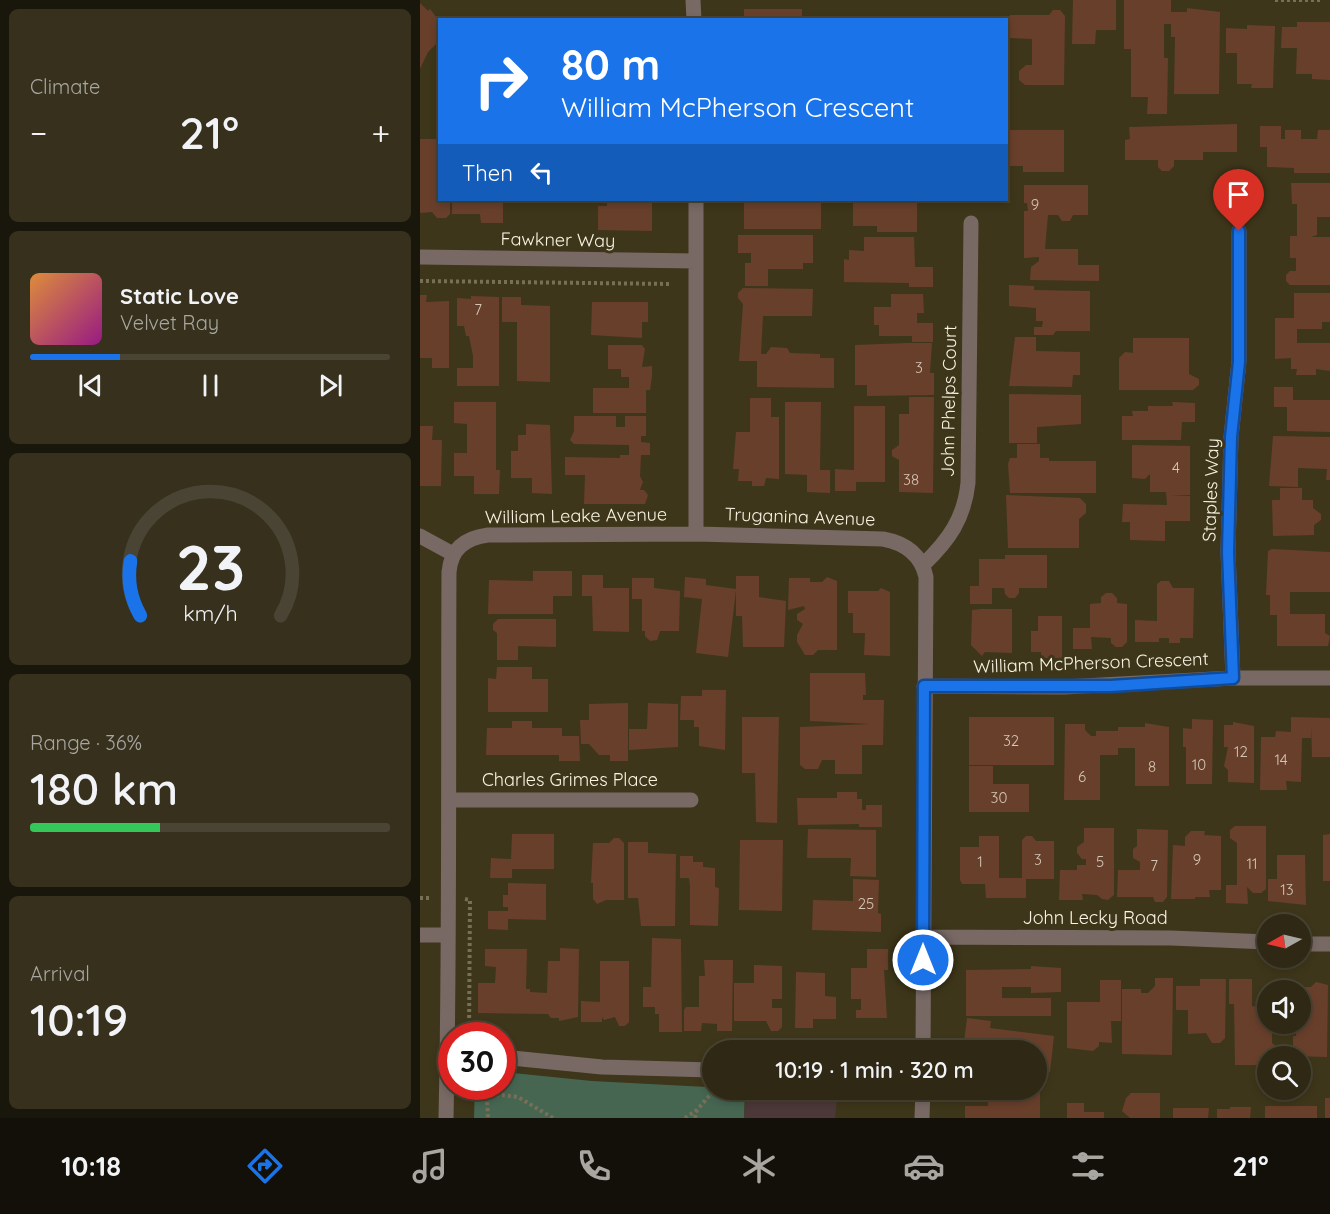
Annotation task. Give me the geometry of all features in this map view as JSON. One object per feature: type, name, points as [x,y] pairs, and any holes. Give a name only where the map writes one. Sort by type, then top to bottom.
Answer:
[{"type":"street","points":[[693,0],[694,18]]},
{"type":"street","points":[[696,201],[696,534]]},
{"type":"street","name":"John Phelps Court","points":[[923,565],[944,545],[955,530],[965,505],[968,483],[972,223]]},
{"type":"street","name":"Staples Way","points":[[1233,678],[1228,552],[1231,437],[1239,362],[1239,231]]},
{"type":"street","name":"Fawkner Way","points":[[420,257],[696,261]]},
{"type":"street","name":"Truganina Avenue","points":[[696,534],[883,538],[907,547],[923,565]]},
{"type":"street","name":"William Leake Avenue","points":[[453,554],[464,542],[488,535],[696,534]]},
{"type":"street","points":[[420,536],[453,554],[449,572],[450,800],[446,935],[448,1022]]},
{"type":"street","points":[[923,565],[926,577],[923,1040]]},
{"type":"street","name":"William McPherson Crescent","points":[[924,686],[1111,686],[1233,678],[1330,678]]},
{"type":"street","name":"Charles Grimes Place","points":[[450,800],[691,800]]},
{"type":"street","points":[[420,936],[446,935]]},
{"type":"street","name":"John Lecky Road","points":[[923,937],[1170,938],[1257,942]]},
{"type":"street","points":[[1311,944],[1330,944]]},
{"type":"street","points":[[516,1058],[613,1067],[702,1070]]},
{"type":"street","points":[[446,1118],[447,1100]]},
{"type":"street","points":[[922,1118],[923,1100]]},
{"type":"path","points":[[1275,0],[1321,0]]},
{"type":"path","points":[[420,281],[672,284]]},
{"type":"path","points":[[516,1097],[553,1118]]},
{"type":"path","points":[[485,1100],[488,1118]]},
{"type":"path","points":[[685,1118],[697,1110],[706,1100]]},
{"type":"path","points":[[695,1118],[697,1110]]},
{"type":"shaded area","points":[[746,1100],[837,1100],[835,1118],[744,1118]]},
{"type":"green space","points":[[516,1073],[592,1081],[702,1087],[702,1100],[745,1100],[744,1118],[474,1118],[475,1100],[516,1100]]},
{"type":"building","points":[[1073,0],[1116,0],[1116,30],[1096,30],[1095,44],[1072,44]]},
{"type":"building","points":[[1124,0],[1171,0],[1171,12],[1187,12],[1187,8],[1220,12],[1219,94],[1174,94],[1175,37],[1171,37],[1171,24],[1164,24],[1164,58],[1168,58],[1167,114],[1147,114],[1148,97],[1131,97],[1131,49],[1124,49]]},
{"type":"building","points":[[420,3],[428,11],[430,9],[438,19],[438,42],[428,52],[420,69]]},
{"type":"building","points":[[744,9],[802,9],[802,18],[744,18]]},
{"type":"building","points":[[1053,10],[1060,10],[1065,16],[1064,85],[1025,85],[1019,80],[1019,71],[1026,65],[1032,65],[1032,39],[1010,38],[1010,15],[1049,15]]},
{"type":"building","points":[[537,16],[558,16],[558,18],[537,18]]},
{"type":"building","points":[[560,16],[579,16],[579,18],[560,18]]},
{"type":"building","points":[[1297,22],[1330,22],[1330,80],[1312,79],[1312,74],[1296,74],[1297,48],[1281,48],[1282,27],[1297,27]]},
{"type":"building","points":[[1247,25],[1275,26],[1273,88],[1251,88],[1252,84],[1237,84],[1237,53],[1226,53],[1226,28],[1247,29]]},
{"type":"building","points":[[1237,124],[1237,152],[1203,152],[1203,160],[1174,160],[1174,166],[1169,171],[1162,171],[1158,167],[1158,160],[1125,160],[1125,140],[1130,139],[1129,127]]},
{"type":"building","points":[[1260,126],[1281,126],[1281,139],[1285,139],[1285,130],[1301,130],[1301,139],[1317,139],[1318,130],[1330,130],[1330,173],[1294,173],[1294,168],[1267,167],[1267,147],[1260,147]]},
{"type":"building","points":[[1008,130],[1064,130],[1064,172],[1023,172],[1023,166],[1008,166]]},
{"type":"building","points":[[420,139],[438,139],[438,201],[450,201],[450,214],[446,218],[437,218],[432,212],[420,213]]},
{"type":"building","points":[[1291,183],[1330,183],[1330,217],[1317,217],[1317,235],[1311,237],[1330,237],[1330,285],[1290,285],[1286,281],[1286,275],[1290,271],[1296,271],[1296,258],[1290,258],[1290,236],[1297,236],[1297,204],[1292,204]]},
{"type":"building","points":[[1024,185],[1088,185],[1088,215],[1073,215],[1070,221],[1062,221],[1058,215],[1048,215],[1045,249],[1078,249],[1078,265],[1099,265],[1099,281],[1030,280],[1031,267],[1039,261],[1039,257],[1024,258],[1024,211],[1028,211],[1027,203],[1024,203]]},
{"type":"building","points":[[452,201],[503,201],[503,223],[481,223],[480,214],[452,214]]},
{"type":"building","points":[[519,201],[557,201],[557,203],[519,203]]},
{"type":"building","points":[[607,201],[652,201],[652,231],[598,230],[598,206],[607,206]]},
{"type":"building","points":[[744,201],[821,201],[821,229],[744,229]]},
{"type":"building","points":[[853,201],[917,201],[917,232],[877,232],[877,226],[853,226]]},
{"type":"building","points":[[738,235],[813,235],[813,263],[803,263],[803,269],[768,269],[768,286],[745,286],[745,263],[751,263],[751,253],[738,253]]},
{"type":"building","points":[[864,237],[914,237],[915,267],[933,267],[933,287],[909,287],[909,283],[844,282],[844,259],[849,260],[849,250],[864,251]]},
{"type":"building","points":[[1009,285],[1034,286],[1034,290],[1090,291],[1090,331],[1056,331],[1053,335],[1034,335],[1034,327],[1042,327],[1043,321],[1036,321],[1036,308],[1009,306]]},
{"type":"building","points":[[743,288],[813,289],[812,316],[763,316],[761,354],[766,354],[771,347],[787,348],[790,353],[820,354],[820,358],[834,358],[834,388],[757,387],[757,361],[739,361],[743,304],[738,298],[738,293]]},
{"type":"building","points":[[1294,293],[1330,293],[1330,322],[1322,322],[1322,329],[1297,329],[1297,343],[1330,343],[1330,371],[1316,369],[1316,375],[1296,375],[1297,369],[1291,369],[1291,358],[1275,359],[1275,318],[1294,318]]},
{"type":"building","points":[[891,294],[923,294],[924,313],[917,313],[917,323],[933,323],[933,342],[912,342],[912,336],[879,336],[879,325],[874,325],[874,307],[891,307]]},
{"type":"building","points":[[420,295],[427,295],[426,302],[449,301],[449,368],[432,368],[432,358],[420,358]]},
{"type":"building","points":[[471,296],[499,297],[499,386],[457,386],[457,368],[473,368],[473,356],[469,336],[466,336],[464,326],[457,326],[457,298],[471,299]]},
{"type":"building","points":[[502,297],[521,297],[521,305],[550,306],[550,382],[517,381],[517,322],[502,322]]},
{"type":"building","points":[[592,302],[648,302],[648,322],[642,322],[642,338],[591,335]]},
{"type":"building","points":[[1015,337],[1036,337],[1036,351],[1080,352],[1080,375],[1073,375],[1072,387],[1009,386]]},
{"type":"building","points":[[1133,338],[1189,338],[1189,374],[1199,379],[1199,385],[1193,390],[1119,390],[1119,358],[1125,352],[1133,353]]},
{"type":"building","points":[[932,343],[930,373],[934,373],[934,395],[867,396],[867,385],[855,385],[855,345]]},
{"type":"building","points":[[608,345],[642,345],[645,349],[642,367],[652,366],[650,390],[646,390],[646,413],[593,413],[593,388],[629,388],[629,377],[621,377],[621,369],[608,369]]},
{"type":"building","points":[[1274,387],[1293,387],[1293,400],[1330,400],[1330,432],[1287,431],[1287,407],[1274,407]]},
{"type":"building","points":[[1009,394],[1081,395],[1081,424],[1037,427],[1037,443],[1009,443]]},
{"type":"building","points":[[909,397],[934,397],[933,493],[899,492],[899,460],[892,456],[892,450],[899,445],[899,414],[909,414]]},
{"type":"building","points":[[750,398],[771,398],[771,417],[779,417],[779,479],[766,478],[764,486],[752,486],[752,481],[738,481],[739,469],[733,469],[736,432],[750,432]]},
{"type":"building","points":[[454,402],[496,402],[496,470],[500,470],[499,494],[474,494],[474,476],[454,476],[454,453],[467,453],[467,424],[454,423]]},
{"type":"building","points":[[785,402],[821,402],[820,470],[830,470],[830,493],[807,492],[807,475],[785,474]]},
{"type":"building","points":[[1172,402],[1195,403],[1195,422],[1182,422],[1181,440],[1122,440],[1122,416],[1133,416],[1132,411],[1148,411],[1148,406],[1173,406]]},
{"type":"building","points":[[854,406],[885,406],[885,482],[856,482],[856,491],[835,491],[835,469],[854,470]]},
{"type":"building","points":[[574,416],[616,416],[616,427],[625,427],[625,416],[646,416],[646,436],[641,436],[641,442],[650,443],[650,455],[641,455],[640,476],[643,482],[640,490],[644,490],[648,495],[645,504],[584,504],[585,475],[565,475],[565,457],[620,458],[620,455],[629,455],[629,445],[574,444],[570,440],[574,431]]},
{"type":"building","points":[[526,424],[550,425],[552,494],[532,493],[532,478],[511,478],[511,451],[518,451],[518,435],[526,435]]},
{"type":"building","points":[[420,426],[433,426],[432,440],[442,440],[441,486],[420,486]]},
{"type":"building","points":[[1273,436],[1330,437],[1330,480],[1326,480],[1327,469],[1298,468],[1298,487],[1269,486]]},
{"type":"building","points":[[1017,444],[1040,444],[1040,458],[1049,458],[1049,461],[1096,461],[1096,493],[1010,493],[1008,464],[1010,458],[1017,458]]},
{"type":"building","points":[[1132,445],[1190,446],[1190,495],[1170,495],[1190,496],[1190,521],[1165,521],[1165,541],[1130,540],[1130,522],[1122,522],[1123,504],[1167,505],[1166,492],[1150,492],[1150,474],[1145,479],[1132,478]]},
{"type":"building","points":[[1280,488],[1302,488],[1302,500],[1313,500],[1313,508],[1321,514],[1321,520],[1314,525],[1314,535],[1273,536],[1272,500],[1280,500]]},
{"type":"building","points":[[1006,495],[1080,498],[1086,504],[1086,513],[1079,519],[1079,548],[1008,548]]},
{"type":"building","points":[[1272,549],[1330,552],[1330,592],[1290,592],[1290,614],[1325,614],[1325,633],[1330,636],[1328,646],[1277,646],[1277,615],[1270,615],[1270,595],[1266,595],[1268,551]]},
{"type":"building","points":[[1005,555],[1047,555],[1047,588],[1019,588],[1019,593],[1015,598],[1009,598],[1004,588],[992,588],[992,604],[970,604],[970,586],[979,586],[979,559],[1005,559]]},
{"type":"building","points":[[533,571],[572,571],[572,596],[553,596],[553,614],[488,614],[489,580],[533,581]]},
{"type":"building","points":[[582,575],[603,575],[603,588],[629,588],[629,632],[593,631],[592,596],[582,596]]},
{"type":"building","points":[[736,576],[759,576],[759,597],[786,601],[784,647],[743,647],[742,616],[736,616],[736,590],[728,657],[696,653],[702,599],[684,597],[685,577],[706,579],[706,585],[736,589]]},
{"type":"building","points":[[827,577],[837,581],[837,650],[818,650],[813,655],[805,655],[797,642],[797,635],[803,624],[797,620],[797,614],[805,609],[804,606],[788,610],[789,578],[810,578],[810,582],[822,582]]},
{"type":"building","points":[[632,578],[654,578],[654,588],[680,591],[679,631],[660,631],[657,640],[650,641],[645,636],[645,631],[642,631],[642,599],[632,599]]},
{"type":"building","points":[[1161,581],[1169,581],[1173,588],[1194,588],[1193,638],[1180,638],[1180,643],[1169,643],[1169,638],[1159,638],[1159,642],[1135,642],[1135,620],[1157,621],[1157,584]]},
{"type":"building","points":[[881,588],[890,592],[890,656],[864,655],[865,633],[853,633],[853,613],[848,613],[848,591],[878,591]]},
{"type":"building","points":[[1106,593],[1112,593],[1117,598],[1117,603],[1127,604],[1127,642],[1122,647],[1116,647],[1111,643],[1111,638],[1091,637],[1092,649],[1073,649],[1073,628],[1090,628],[1090,604],[1101,603],[1101,597]]},
{"type":"building","points":[[1012,609],[1012,653],[985,652],[982,656],[971,645],[972,610]]},
{"type":"building","points":[[1038,616],[1062,616],[1062,658],[1041,658],[1041,652],[1031,652],[1031,631],[1038,631]]},
{"type":"building","points":[[498,619],[556,619],[556,647],[518,646],[518,660],[497,660],[497,633],[493,630],[493,624]]},
{"type":"building","points":[[497,667],[532,667],[532,679],[548,679],[548,712],[488,712],[488,678],[496,679]]},
{"type":"building","points":[[810,673],[865,673],[866,695],[863,695],[863,700],[884,700],[883,745],[862,745],[862,774],[835,774],[835,760],[822,760],[818,769],[805,769],[800,765],[800,727],[870,724],[810,721]]},
{"type":"building","points":[[702,690],[726,690],[725,750],[699,746],[699,727],[694,727],[694,720],[680,720],[681,696],[702,696]]},
{"type":"building","points":[[628,703],[628,761],[610,761],[610,755],[599,755],[589,744],[581,744],[580,720],[589,720],[589,704]]},
{"type":"building","points":[[648,703],[678,704],[678,747],[629,750],[629,729],[647,729]]},
{"type":"building","points":[[742,717],[779,717],[777,823],[756,822],[755,773],[742,773]]},
{"type":"building","points":[[969,717],[1054,717],[1054,765],[969,765]]},
{"type":"building","points":[[1291,717],[1330,718],[1330,757],[1312,757],[1311,725],[1311,738],[1302,738],[1301,782],[1286,781],[1287,790],[1260,790],[1261,737],[1275,737],[1276,731],[1291,732]]},
{"type":"building","points":[[1192,719],[1213,720],[1212,784],[1186,784],[1186,747],[1183,747],[1183,728],[1192,729]]},
{"type":"building","points":[[512,721],[532,721],[532,728],[562,728],[562,736],[579,736],[580,761],[559,761],[559,755],[486,755],[487,728],[512,728]]},
{"type":"building","points":[[1233,722],[1254,726],[1254,783],[1228,782],[1228,770],[1224,766],[1228,747],[1224,747],[1224,725],[1233,725]]},
{"type":"building","points":[[1145,723],[1169,727],[1169,786],[1135,786],[1135,748],[1118,748],[1118,755],[1100,755],[1100,800],[1064,800],[1065,724],[1085,724],[1085,730],[1091,736],[1096,736],[1096,731],[1118,731],[1118,727],[1145,727]]},
{"type":"building","points":[[969,766],[993,766],[993,784],[1029,784],[1029,812],[969,812]]},
{"type":"building","points":[[837,792],[857,792],[857,799],[862,799],[862,810],[866,810],[866,805],[882,805],[882,827],[859,827],[859,824],[798,825],[797,798],[837,798]]},
{"type":"building","points":[[1235,826],[1266,826],[1266,889],[1261,893],[1253,893],[1247,887],[1248,904],[1226,903],[1226,885],[1237,885],[1237,843],[1230,838],[1230,830]]},
{"type":"building","points":[[1084,828],[1114,828],[1114,895],[1108,900],[1097,895],[1082,894],[1083,900],[1059,900],[1060,870],[1077,870],[1077,865],[1086,865],[1086,859],[1082,859],[1077,853],[1077,847],[1084,842]]},
{"type":"building","points":[[808,829],[876,830],[876,877],[850,876],[851,858],[807,858]]},
{"type":"building","points":[[1137,829],[1168,830],[1167,897],[1163,902],[1155,902],[1153,897],[1117,897],[1118,870],[1140,870],[1140,862],[1133,858],[1133,849],[1137,846]]},
{"type":"building","points":[[1191,831],[1205,831],[1204,835],[1221,836],[1221,890],[1209,890],[1210,897],[1171,899],[1173,845],[1185,846],[1185,837]]},
{"type":"building","points":[[512,834],[554,834],[554,869],[512,869],[512,878],[490,878],[491,858],[511,859]]},
{"type":"building","points":[[1330,834],[1330,881],[1323,881],[1323,835]]},
{"type":"building","points":[[979,836],[999,836],[999,878],[1022,878],[1022,840],[1026,836],[1032,836],[1036,841],[1054,841],[1054,879],[1026,879],[1026,898],[986,898],[985,884],[962,884],[960,880],[960,847],[979,847]]},
{"type":"building","points":[[614,838],[619,838],[624,843],[624,900],[606,900],[597,904],[593,899],[593,883],[591,883],[593,843],[609,843]]},
{"type":"building","points":[[740,840],[783,840],[782,911],[739,910]]},
{"type":"building","points":[[628,842],[648,842],[648,853],[676,854],[675,926],[641,926],[638,898],[628,898]]},
{"type":"building","points":[[1277,855],[1305,855],[1306,905],[1268,901],[1268,879],[1277,879]]},
{"type":"building","points":[[680,856],[693,856],[693,862],[703,862],[703,867],[715,868],[715,887],[719,888],[718,926],[690,925],[689,878],[680,878]]},
{"type":"building","points":[[853,879],[879,880],[878,913],[881,914],[881,932],[812,930],[813,900],[853,901]]},
{"type":"building","points":[[508,883],[546,884],[546,920],[508,919],[508,930],[488,929],[488,911],[508,911],[508,907],[503,907],[503,895],[508,895]]},
{"type":"building","points":[[652,938],[681,939],[682,1032],[659,1032],[659,1014],[655,1014],[655,1007],[643,1007],[643,987],[651,987]]},
{"type":"building","points":[[560,948],[579,949],[578,1017],[559,1021],[559,1018],[551,1018],[548,1014],[478,1013],[478,983],[495,983],[496,967],[485,966],[485,949],[527,949],[526,989],[530,989],[530,992],[547,993],[548,961],[560,961]]},
{"type":"building","points":[[867,949],[888,949],[888,970],[884,970],[887,1018],[856,1018],[856,1010],[861,1010],[861,999],[851,999],[851,968],[867,968]]},
{"type":"building","points":[[704,960],[733,960],[732,1031],[717,1031],[717,1024],[702,1023],[701,1031],[684,1031],[684,1010],[686,1007],[699,1007],[699,976],[705,976]]},
{"type":"building","points":[[600,961],[629,961],[629,1022],[625,1026],[619,1026],[615,1017],[604,1020],[602,1017],[602,1022],[581,1022],[581,1001],[600,1002]]},
{"type":"building","points":[[754,965],[782,966],[782,999],[772,999],[772,1008],[782,1008],[782,1027],[778,1031],[771,1031],[766,1021],[734,1021],[734,983],[754,983]]},
{"type":"building","points":[[1031,966],[1061,968],[1061,992],[1031,993],[1031,987],[1002,987],[1002,998],[1051,998],[1051,1016],[966,1016],[966,970],[1031,969]]},
{"type":"building","points":[[796,972],[825,973],[825,996],[836,997],[836,1019],[813,1019],[813,1028],[795,1028]]},
{"type":"building","points":[[1155,978],[1173,978],[1172,1055],[1122,1054],[1122,989],[1141,989],[1141,993],[1148,993],[1155,986]]},
{"type":"building","points":[[1200,979],[1226,979],[1225,1038],[1220,1043],[1212,1043],[1206,1033],[1188,1034],[1188,1010],[1176,1010],[1176,986],[1200,986]]},
{"type":"building","points":[[1229,979],[1252,979],[1252,1006],[1257,1007],[1257,1034],[1272,1034],[1272,1043],[1276,1046],[1257,1046],[1257,1065],[1235,1065],[1234,1004],[1229,1004]]},
{"type":"building","points":[[1100,980],[1121,980],[1121,1021],[1111,1021],[1112,1043],[1099,1042],[1099,1046],[1093,1051],[1067,1048],[1067,1002],[1100,1002]]},
{"type":"building","points":[[1316,982],[1328,985],[1327,1057],[1311,1057],[1311,1046],[1293,1046],[1293,1036],[1296,1034],[1311,1034],[1311,987]]},
{"type":"building","points":[[967,1018],[991,1021],[990,1028],[1054,1036],[1050,1072],[1047,1072],[1047,1040],[964,1040]]},
{"type":"building","points":[[1131,1093],[1160,1093],[1160,1118],[1130,1118],[1122,1111],[1126,1098]]},
{"type":"building","points":[[1325,1098],[1330,1098],[1330,1118],[1325,1118]]},
{"type":"building","points":[[988,1100],[1040,1100],[1040,1118],[965,1118],[965,1106],[988,1106]]},
{"type":"building","points":[[1067,1103],[1084,1103],[1084,1112],[1104,1112],[1104,1118],[1067,1118]]},
{"type":"building","points":[[1265,1106],[1317,1106],[1317,1118],[1265,1118]]},
{"type":"building","points":[[1230,1107],[1251,1107],[1250,1118],[1217,1118],[1217,1109],[1230,1109]]},
{"type":"building","points":[[1173,1108],[1209,1108],[1208,1118],[1173,1118]]},
{"type":"route","points":[[923,960],[924,686],[1111,686],[1233,678],[1228,552],[1231,437],[1239,362],[1239,231]]}]
